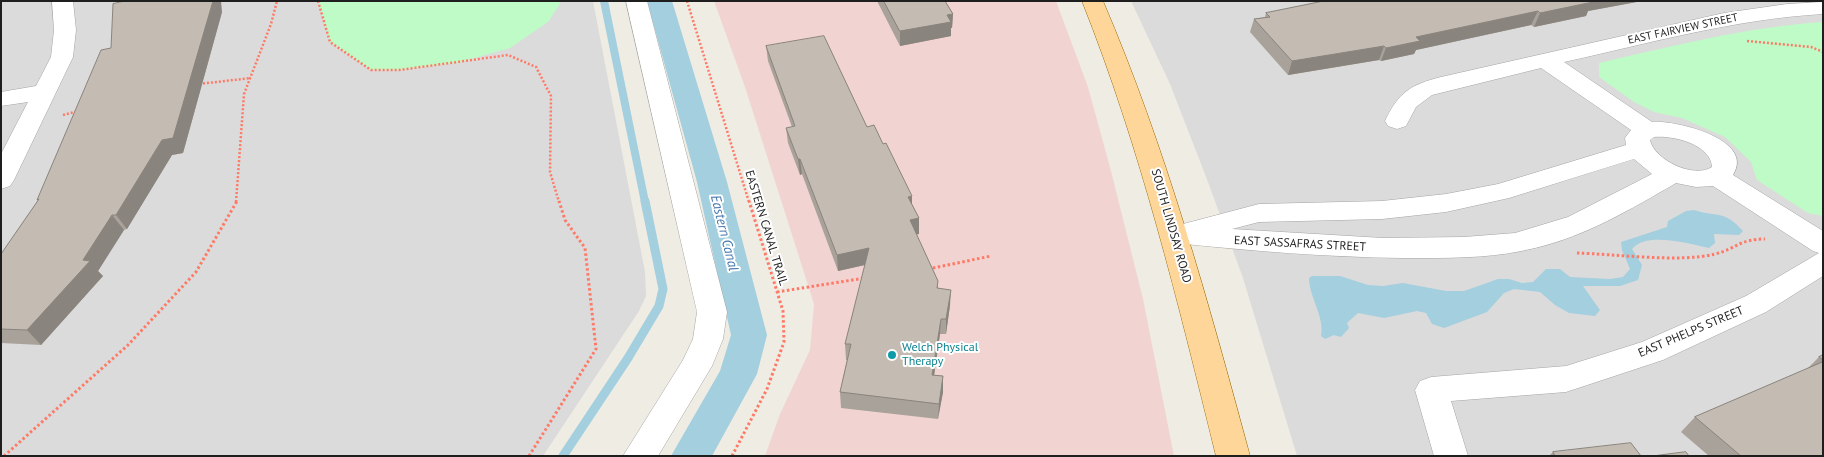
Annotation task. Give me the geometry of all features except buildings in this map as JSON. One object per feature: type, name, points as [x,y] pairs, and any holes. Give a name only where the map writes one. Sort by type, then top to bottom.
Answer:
[{"type":"main road","name":"SOUTH LINDSAY ROAD","points":[[1092,1],[1133,102],[1176,233],[1233,456]]},
{"type":"street","points":[[1,180],[62,57],[65,30],[62,1]]},
{"type":"street","points":[[636,1],[712,312],[708,339],[696,366],[640,456]]},
{"type":"street","name":"EAST FAIRVIEW STREET","points":[[1397,121],[1405,103],[1423,89],[1714,22],[1787,10],[1823,8]]},
{"type":"street","points":[[1545,60],[1643,140],[1652,162],[1674,173],[1697,178],[1716,176],[1813,238]]},
{"type":"street","points":[[1,99],[45,92]]},
{"type":"street","name":"EAST SASSAFRAS STREET","points":[[1176,233],[1259,213],[1382,210],[1446,203],[1500,192],[1670,130],[1696,137],[1708,144],[1723,158],[1725,166],[1723,172],[1716,176]]},
{"type":"street","name":"EAST SASSAFRAS STREET","points":[[1176,233],[1276,245],[1459,248],[1515,243],[1575,225],[1674,173]]},
{"type":"street","name":"EAST PHELPS STREET","points":[[1451,456],[1431,390],[1566,379],[1652,351],[1756,304],[1823,262]]},
{"type":"path","points":[[4,456],[128,344],[196,272],[237,200],[244,94],[271,24],[277,1]]},
{"type":"path","points":[[318,1],[330,42],[370,70],[399,70],[508,56],[536,68],[551,96],[550,172],[565,220],[585,248],[596,349],[529,456]]},
{"type":"path","name":"EASTERN CANAL TRAIL","points":[[687,1],[783,311],[784,342],[767,389],[732,456]]},
{"type":"path","points":[[1714,22],[1747,41],[1804,46],[1823,52]]},
{"type":"path","points":[[192,85],[251,78]]},
{"type":"path","points":[[59,116],[84,109]]},
{"type":"path","points":[[1617,254],[1682,257],[1715,254],[1748,239],[1782,242],[1813,238]]},
{"type":"path","points":[[924,270],[991,256]]},
{"type":"path","points":[[777,292],[871,277]]},
{"type":"shaded area","points":[[1,1],[593,1],[645,272],[646,296],[639,311],[543,456],[1,456]]},
{"type":"shaded area","points":[[714,1],[1056,1],[1088,87],[1111,171],[1143,299],[1174,456],[765,456],[780,414],[810,350],[814,304],[745,87]]},
{"type":"shaded area","points":[[1131,1],[1823,1],[1823,456],[1297,456],[1243,278],[1208,182],[1170,84]]},
{"type":"green space","points":[[318,1],[559,1],[560,4],[548,22],[510,48],[457,63],[399,70],[371,70],[330,42]]},
{"type":"green space","points":[[1823,22],[1823,216],[1808,213],[1757,180],[1751,162],[1725,137],[1682,118],[1654,112],[1634,102],[1599,77],[1599,63],[1738,33],[1794,24]]},
{"type":"water","points":[[1694,210],[1725,217],[1743,231],[1739,235],[1714,234],[1715,243],[1709,248],[1669,240],[1647,241],[1639,244],[1632,249],[1642,265],[1638,280],[1620,286],[1583,286],[1600,310],[1595,316],[1569,313],[1555,305],[1540,292],[1514,289],[1504,293],[1487,312],[1444,328],[1432,324],[1426,313],[1417,311],[1384,318],[1358,313],[1347,323],[1349,328],[1341,337],[1334,335],[1325,339],[1321,336],[1321,322],[1311,292],[1309,278],[1312,276],[1340,276],[1368,285],[1383,286],[1403,283],[1446,291],[1464,291],[1498,279],[1509,279],[1522,283],[1533,282],[1546,269],[1560,269],[1570,277],[1610,279],[1623,277],[1630,269],[1622,250],[1621,242],[1667,227],[1668,221],[1686,211]]},
{"type":"waterway","points":[[604,1],[645,202]]},
{"type":"waterway","name":"Eastern Canal","points":[[659,1],[712,182],[749,335],[738,374],[691,456]]},
{"type":"waterway","points":[[563,456],[628,358],[659,306],[663,289],[645,201]]},
{"type":"place","name":"Welch Physical Therapy","points":[[892,355]]}]
